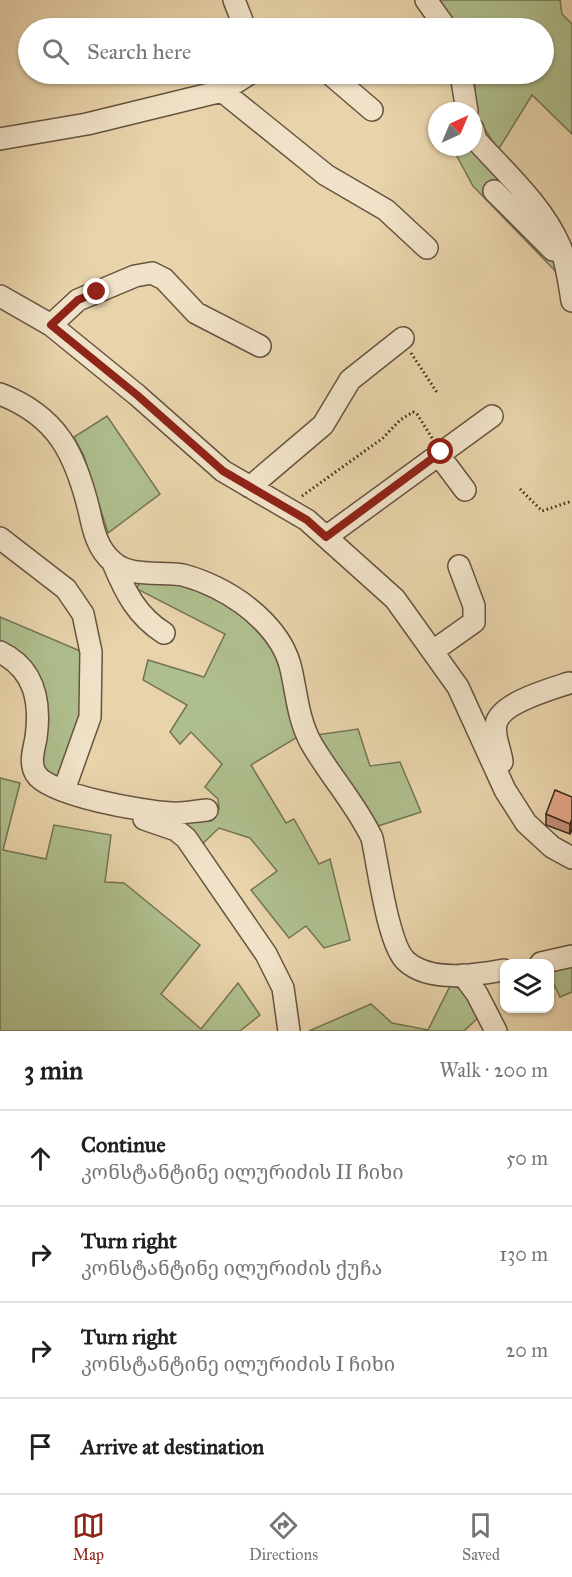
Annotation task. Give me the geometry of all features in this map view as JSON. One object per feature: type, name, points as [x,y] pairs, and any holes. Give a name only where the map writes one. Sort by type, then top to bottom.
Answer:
[{"type":"street","points":[[234,0],[241,18]]},
{"type":"street","points":[[426,0],[439,18]]},
{"type":"street","points":[[0,139],[87,124],[222,91],[233,84]]},
{"type":"street","points":[[342,84],[372,110]]},
{"type":"street","points":[[463,84],[466,102]]},
{"type":"street","points":[[222,91],[326,175],[386,210],[427,248]]},
{"type":"street","points":[[482,147],[538,208],[560,246],[572,301]]},
{"type":"street","points":[[494,190],[550,247],[568,276]]},
{"type":"street","points":[[51,325],[78,300],[135,276],[152,273],[164,279],[196,313],[260,346]]},
{"type":"street","points":[[0,296],[51,325],[137,395],[223,471],[307,520],[395,599],[458,687],[505,790],[526,823],[552,847],[572,858]]},
{"type":"street","points":[[250,487],[323,425],[350,380],[403,338]]},
{"type":"street","points":[[0,394],[21,402],[64,442],[79,470],[96,540],[113,563],[125,593],[140,613],[164,633]]},
{"type":"street","points":[[326,537],[492,416]]},
{"type":"street","points":[[439,453],[465,489]]},
{"type":"street","points":[[0,538],[66,589],[83,614],[92,652],[90,717],[64,790]]},
{"type":"street","points":[[113,563],[129,571],[184,576],[217,588],[256,613],[277,636],[291,667],[297,706],[307,734],[365,822],[372,838],[395,948],[407,962],[428,971],[463,975],[500,970]]},
{"type":"street","points":[[433,651],[474,622],[474,606],[459,566]]},
{"type":"street","points":[[0,652],[10,657],[26,672],[34,687],[39,712],[32,758],[36,774],[48,785],[120,807],[174,813],[207,810]]},
{"type":"street","points":[[505,790],[495,727],[497,720],[534,694],[569,683]]},
{"type":"street","points":[[120,807],[128,814],[176,830],[186,838],[266,954],[283,988],[289,1031]]},
{"type":"street","points":[[554,960],[572,956]]},
{"type":"street","points":[[463,975],[477,994],[496,1031]]},
{"type":"path","points":[[403,338],[438,394]]},
{"type":"path","points":[[286,507],[383,438],[390,429],[413,412],[417,414],[439,453]]},
{"type":"path","points":[[520,489],[542,511],[572,501]]},
{"type":"green space","points":[[435,0],[560,0],[562,14],[572,24],[572,134],[532,95],[498,150],[482,125],[482,102],[475,102],[474,84],[554,84],[554,18],[448,18]]},
{"type":"green space","points":[[457,156],[481,156],[500,177],[536,226],[563,279],[473,186]]},
{"type":"green space","points":[[107,416],[160,494],[108,533],[84,456],[74,437]]},
{"type":"green space","points":[[140,580],[183,584],[212,591],[241,612],[280,657],[301,735],[251,765],[286,823],[294,819],[319,864],[330,859],[350,940],[324,948],[306,926],[289,938],[251,890],[277,871],[250,838],[219,828],[199,847],[144,813],[211,821],[219,809],[218,799],[205,787],[222,764],[191,732],[180,744],[170,732],[187,705],[143,680],[148,660],[204,677],[225,634],[137,589]]},
{"type":"green space","points":[[0,617],[85,653],[85,712],[65,770],[56,777],[41,773],[46,700],[41,680],[28,663],[0,642]]},
{"type":"green space","points":[[358,729],[370,766],[400,762],[421,812],[375,827],[316,735]]},
{"type":"green space","points":[[0,778],[20,783],[3,850],[46,859],[54,825],[111,835],[105,882],[124,883],[200,945],[161,994],[201,1029],[238,983],[260,1015],[240,1031],[0,1031]]},
{"type":"green space","points":[[572,963],[572,992],[560,997],[554,984],[554,968]]},
{"type":"green space","points":[[451,984],[463,991],[482,1014],[464,1031],[309,1031],[371,1004],[392,1023],[428,1030]]},
{"type":"building","points":[[555,790],[572,797],[570,824],[546,814]]},
{"type":"route","points":[[97,292],[78,300],[51,325],[137,395],[223,471],[307,520],[326,537],[441,452]]}]
